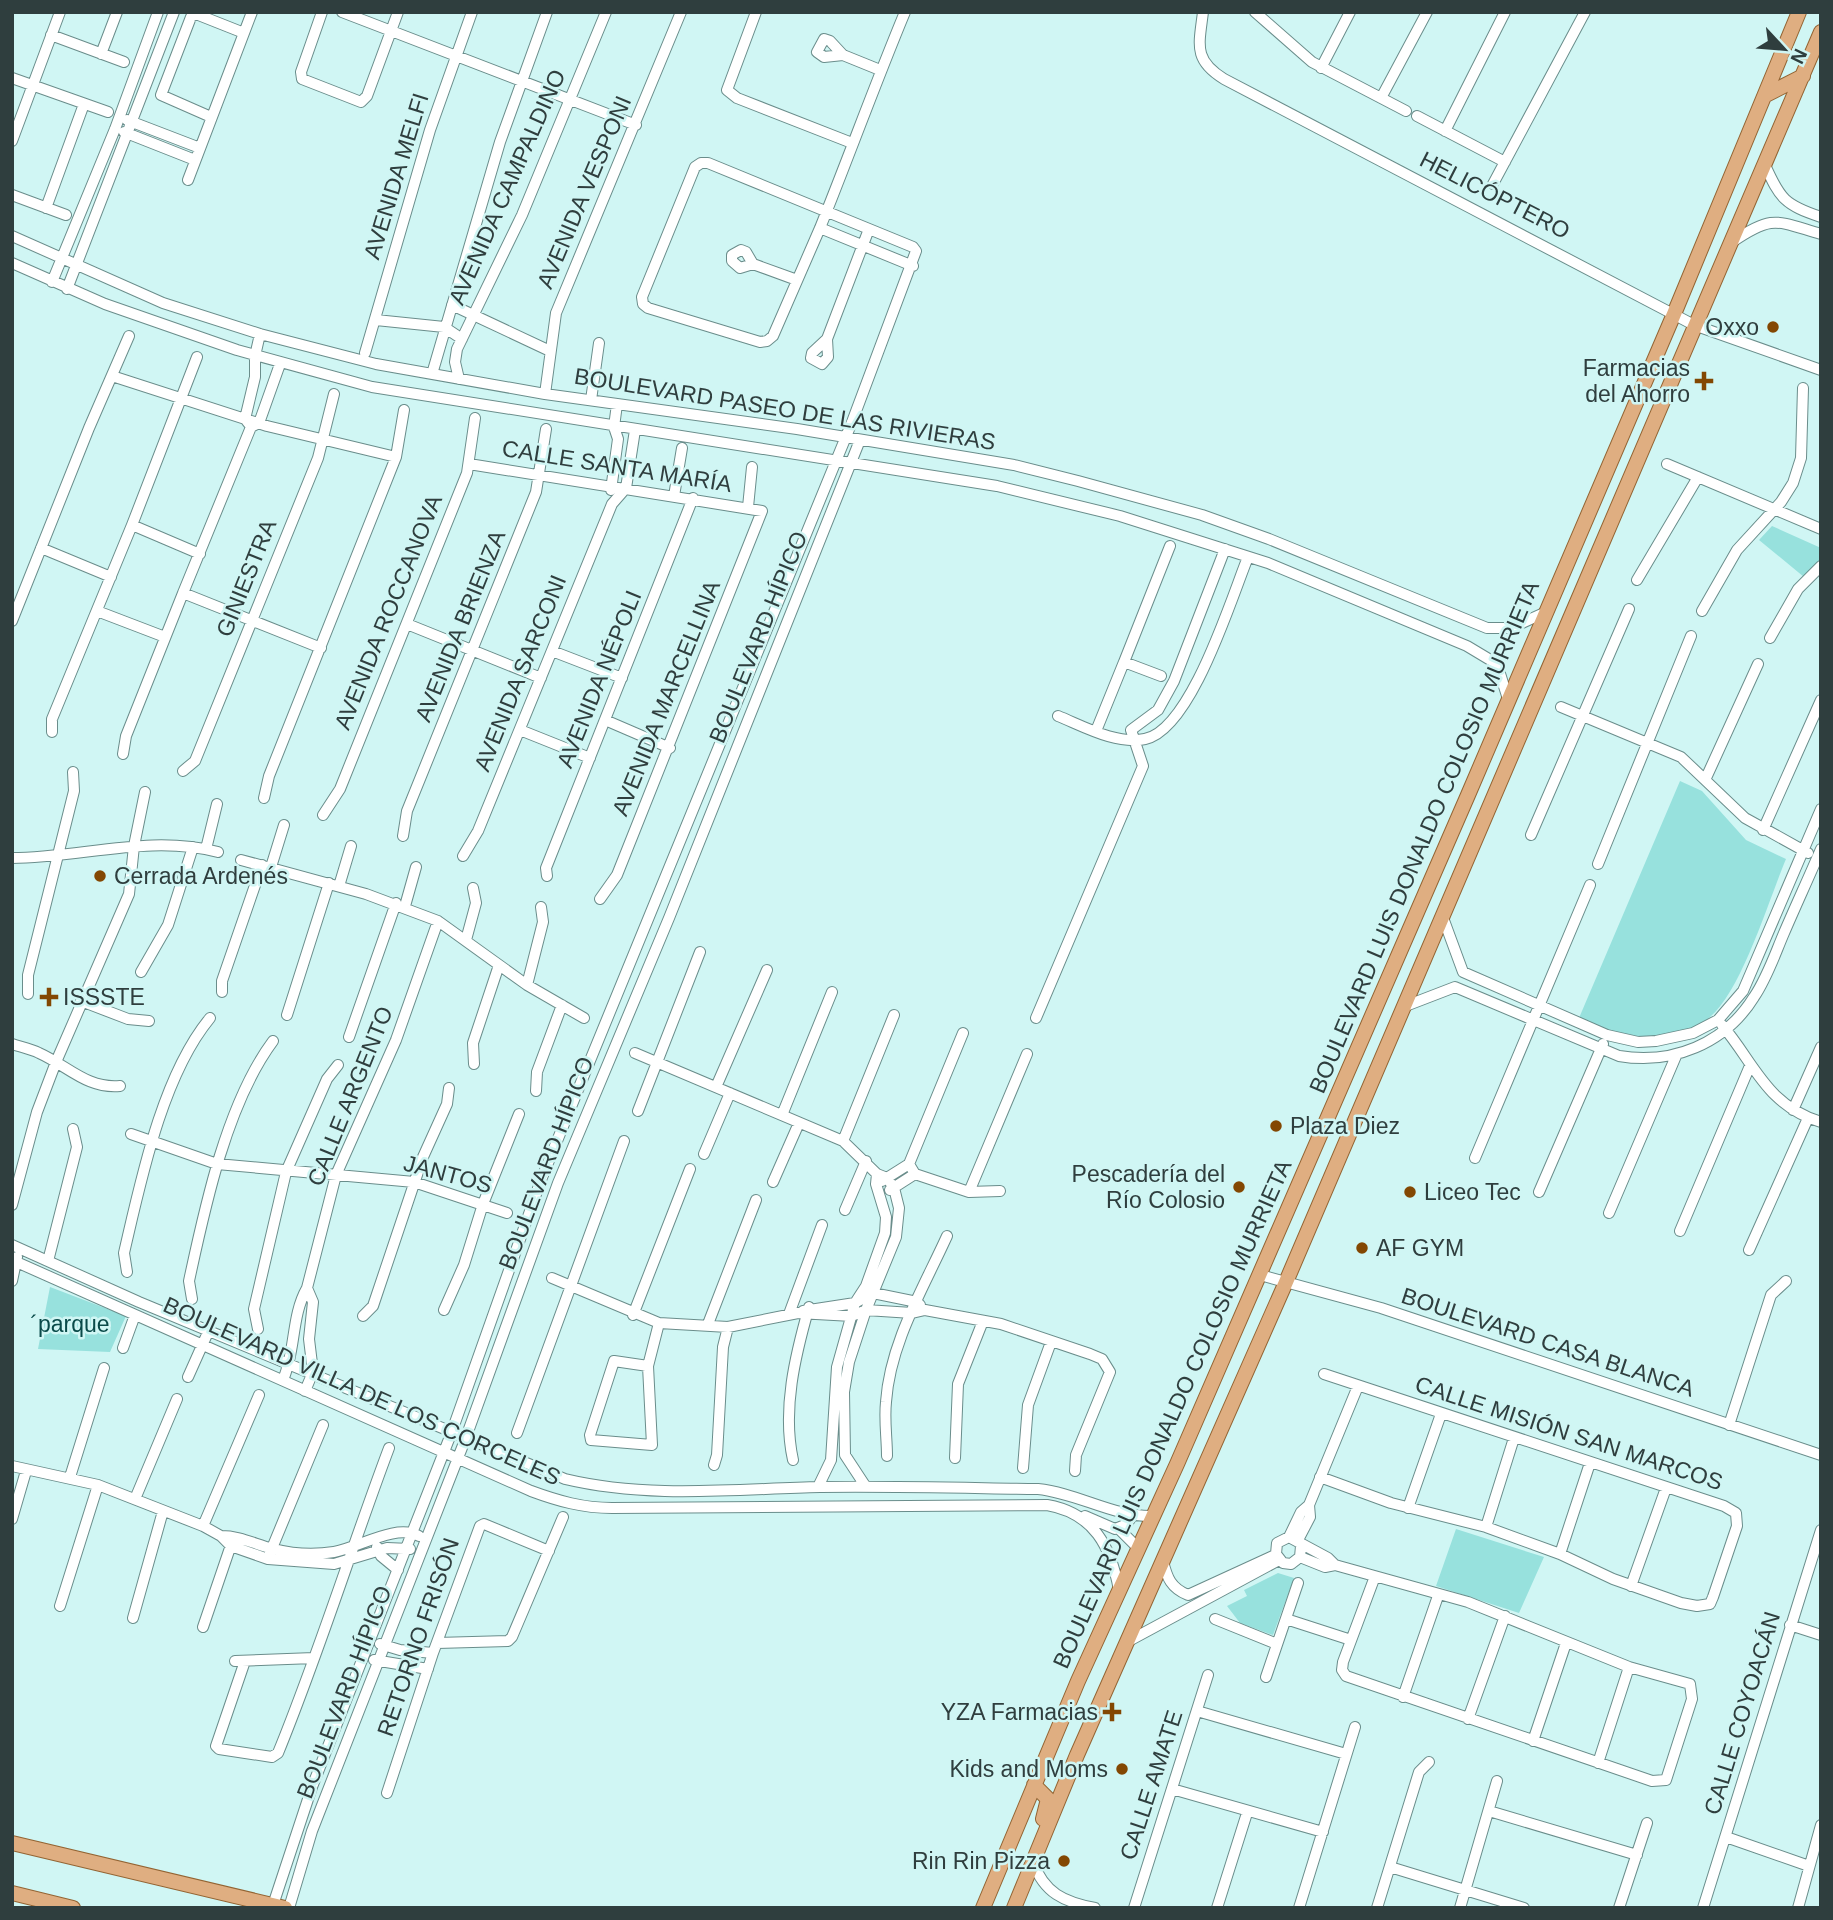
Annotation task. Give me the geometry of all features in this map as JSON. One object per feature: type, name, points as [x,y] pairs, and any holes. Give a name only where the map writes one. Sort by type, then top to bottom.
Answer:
[{"type":"main road","name":"BOULEVARD LUIS DONALDO COLOSIO MURRIETA","points":[[983,1908],[1097,1638],[1260,1275],[1468,795],[1674,314],[1799,12]]},
{"type":"main road","name":"BOULEVARD LUIS DONALDO COLOSIO MURRIETA","points":[[1017,1907],[1039,1847],[1125,1643],[1286,1282],[1821,32]]},
{"type":"main road","points":[[1766,95],[1802,76]]},
{"type":"main road","points":[[1468,795],[1490,804]]},
{"type":"main road","points":[[1077,1755],[1064,1750],[1062,1742],[1086,1684],[1097,1638]]},
{"type":"main road","points":[[1034,1785],[1048,1799],[1038,1837],[1039,1847]]},
{"type":"main road","points":[[12,1843],[282,1907]]},
{"type":"main road","points":[[12,1893],[73,1908]]},
{"type":"street","points":[[12,141],[60,12]]},
{"type":"street","points":[[101,54],[117,12]]},
{"type":"street","points":[[52,282],[120,117],[158,12]]},
{"type":"street","points":[[67,289],[174,12]]},
{"type":"street","points":[[188,180],[251,12]]},
{"type":"street","points":[[322,12],[301,72],[302,79],[358,102],[364,100],[398,12]]},
{"type":"street","points":[[342,12],[636,125]]},
{"type":"street","name":"AVENIDA MELFI","points":[[365,353],[414,181],[472,12]]},
{"type":"street","points":[[432,374],[444,327],[521,81],[547,12]]},
{"type":"street","name":"AVENIDA CAMPALDINO","points":[[455,354],[522,215],[606,12]]},
{"type":"street","name":"AVENIDA VESPONI","points":[[545,394],[552,330],[562,297],[681,12]]},
{"type":"street","points":[[756,12],[727,90],[737,98],[852,143]]},
{"type":"street","points":[[827,339],[869,229],[827,212],[701,163],[695,167],[642,297],[643,304],[648,308],[767,341],[773,336],[827,212],[880,70],[905,12]]},
{"type":"street","name":"HELICÓPTERO","points":[[1203,12],[1200,54],[1210,70],[1694,325],[1821,370]]},
{"type":"street","points":[[1255,12],[1258,19],[1321,68],[1505,162]]},
{"type":"street","points":[[1321,68],[1350,12]]},
{"type":"street","points":[[1381,98],[1427,12]]},
{"type":"street","points":[[1446,131],[1505,12]]},
{"type":"street","points":[[1493,184],[1585,12]]},
{"type":"street","points":[[211,117],[161,95],[191,17],[196,14],[244,33]]},
{"type":"street","points":[[51,36],[124,62]]},
{"type":"street","points":[[843,55],[880,70]]},
{"type":"street","points":[[12,78],[108,113]]},
{"type":"street","points":[[46,208],[85,104]]},
{"type":"street","points":[[120,117],[200,148]]},
{"type":"street","points":[[115,129],[195,160]]},
{"type":"street","points":[[1765,165],[1778,194],[1787,204],[1821,217]]},
{"type":"street","points":[[12,195],[66,215]]},
{"type":"street","points":[[1780,222],[1787,204]]},
{"type":"street","points":[[1732,242],[1762,223],[1780,222],[1821,234]]},
{"type":"street","points":[[820,228],[913,265]]},
{"type":"street","name":"BOULEVARD HÍPICO","points":[[282,1907],[312,1787],[445,1451],[541,1180],[597,1048],[913,265],[916,251],[869,229]]},
{"type":"street","name":"BOULEVARD PASEO DE LAS RIVIERAS","points":[[12,236],[163,303],[260,334],[376,365],[545,394],[721,417],[1014,465],[1202,515],[1317,557],[1487,628],[1511,628],[1544,613]]},
{"type":"street","name":"BOULEVARD PASEO DE LAS RIVIERAS","points":[[12,263],[67,289],[255,356],[372,387],[997,486],[1120,516],[1248,556],[1487,655],[1497,664],[1508,699]]},
{"type":"street","points":[[752,264],[797,280]]},
{"type":"street","points":[[452,305],[550,351]]},
{"type":"street","points":[[376,320],[444,327],[462,339]]},
{"type":"street","points":[[251,423],[255,356],[260,334]]},
{"type":"street","points":[[12,621],[129,336]]},
{"type":"street","points":[[591,400],[599,343]]},
{"type":"street","points":[[439,349],[455,354],[459,380]]},
{"type":"street","points":[[52,732],[52,719],[132,525],[197,357]]},
{"type":"street","points":[[123,754],[125,736],[251,423],[280,364]]},
{"type":"street","points":[[372,387],[370,374],[376,365]]},
{"type":"street","points":[[112,376],[251,423],[396,457]]},
{"type":"street","points":[[1702,611],[1737,550],[1773,509],[1793,483],[1799,470],[1803,388]]},
{"type":"street","name":"GINIESTRA","points":[[183,771],[195,761],[323,441],[334,394]]},
{"type":"street","name":"AVENIDA SARCONI","points":[[612,504],[611,486],[618,439],[614,426],[617,404]]},
{"type":"street","points":[[264,798],[269,776],[396,457],[404,410]]},
{"type":"street","name":"AVENIDA ROCCANOVA","points":[[323,815],[340,789],[469,464],[475,418]]},
{"type":"street","name":"AVENIDA BRIENZA","points":[[403,836],[407,811],[474,651],[536,492],[546,429]]},
{"type":"street","points":[[626,488],[635,430]]},
{"type":"street","name":"BOULEVARD HÍPICO","points":[[282,1907],[466,1440],[554,1194],[860,440]]},
{"type":"street","points":[[674,496],[682,448]]},
{"type":"street","name":"CALLE SANTA MARÍA","points":[[469,464],[753,508]]},
{"type":"street","points":[[1667,464],[1821,529]]},
{"type":"street","name":"AVENIDA MARCELLINA","points":[[600,899],[614,883],[760,521],[762,514],[753,508],[752,467]]},
{"type":"street","points":[[1637,580],[1698,477]]},
{"type":"street","name":"AVENIDA SARCONI","points":[[463,856],[478,831],[612,504],[626,488]]},
{"type":"street","name":"AVENIDA NÉPOLI","points":[[547,876],[546,868],[694,498]]},
{"type":"street","points":[[132,525],[200,554]]},
{"type":"street","points":[[1096,731],[1170,546]]},
{"type":"street","points":[[41,548],[111,577]]},
{"type":"street","points":[[1036,1018],[1143,766],[1132,730],[1158,710],[1174,681],[1225,549]]},
{"type":"street","points":[[1058,716],[1096,731],[1133,739],[1146,739],[1162,732],[1178,718],[1194,689],[1248,556]]},
{"type":"street","points":[[1770,638],[1798,589],[1821,566]]},
{"type":"street","points":[[183,593],[321,648]]},
{"type":"street","points":[[1531,835],[1629,609]]},
{"type":"street","points":[[97,611],[165,637]]},
{"type":"street","points":[[407,624],[541,678]]},
{"type":"street","points":[[1598,864],[1691,636]]},
{"type":"street","points":[[552,651],[622,678]]},
{"type":"street","points":[[1124,662],[1160,676]]},
{"type":"street","points":[[1706,778],[1758,664]]},
{"type":"street","points":[[1763,830],[1821,700]]},
{"type":"street","points":[[1442,915],[1463,972],[1607,1035],[1638,1042],[1675,1039],[1721,1024],[1756,995],[1820,854],[1803,851],[1763,830],[1734,809],[1706,778],[1681,757],[1561,707]]},
{"type":"street","points":[[605,720],[670,748]]},
{"type":"street","points":[[520,730],[590,758]]},
{"type":"street","points":[[28,994],[28,975],[74,791],[73,772]]},
{"type":"street","points":[[12,1205],[37,1112],[81,1001],[129,894],[134,846],[145,792]]},
{"type":"street","points":[[206,849],[217,804]]},
{"type":"street","points":[[1455,987],[1600,1050],[1638,1059],[1676,1056],[1712,1040],[1743,992],[1821,809]]},
{"type":"street","points":[[222,992],[225,973],[284,825]]},
{"type":"street","points":[[12,858],[58,857],[134,846],[193,847],[218,852]]},
{"type":"street","points":[[287,1015],[351,846]]},
{"type":"street","points":[[141,972],[168,925],[193,847]]},
{"type":"street","points":[[241,860],[400,905],[438,921],[527,985],[584,1018]]},
{"type":"street","points":[[349,1037],[416,867]]},
{"type":"street","points":[[1475,1158],[1590,885]]},
{"type":"street","points":[[467,940],[477,903],[473,887]]},
{"type":"street","points":[[527,985],[543,922],[541,907]]},
{"type":"street","name":"CALLE ARGENTO","points":[[283,1380],[291,1363],[298,1303],[307,1288],[337,1175],[396,1040],[438,921]]},
{"type":"street","points":[[638,1111],[700,952]]},
{"type":"street","points":[[474,1063],[474,1043],[499,965]]},
{"type":"street","points":[[716,1087],[766,970]]},
{"type":"street","points":[[1403,1007],[1455,987],[1463,972]]},
{"type":"street","points":[[1490,1001],[1496,988]]},
{"type":"street","points":[[782,1115],[832,992]]},
{"type":"street","points":[[81,1001],[128,1019],[149,1021]]},
{"type":"street","points":[[536,1091],[537,1072],[562,1005]]},
{"type":"street","points":[[843,1141],[894,1015]]},
{"type":"street","points":[[127,1272],[124,1253],[152,1143],[194,1040],[210,1018]]},
{"type":"street","points":[[1721,1024],[1749,1068],[1768,1090],[1793,1110],[1821,1122]]},
{"type":"street","points":[[883,1184],[912,1169],[963,1033]]},
{"type":"street","points":[[1539,1192],[1607,1035]]},
{"type":"street","points":[[192,1299],[190,1281],[218,1164],[258,1065],[273,1041]]},
{"type":"street","points":[[12,1044],[38,1052],[66,1071],[103,1088],[120,1086]]},
{"type":"street","points":[[1793,1110],[1821,1047]]},
{"type":"street","points":[[597,1048],[611,1054]]},
{"type":"street","points":[[635,1052],[843,1141],[866,1161],[883,1184],[899,1223],[890,1255],[866,1310],[845,1378],[843,1445],[850,1465],[866,1487]]},
{"type":"street","points":[[969,1192],[1027,1054]]},
{"type":"street","points":[[1609,1213],[1676,1056]]},
{"type":"street","points":[[258,1329],[254,1309],[286,1172],[327,1079],[338,1065]]},
{"type":"street","points":[[1680,1231],[1749,1068]]},
{"type":"street","points":[[363,1316],[373,1306],[414,1182],[447,1104],[449,1088]]},
{"type":"street","points":[[704,1154],[730,1093]]},
{"type":"street","points":[[444,1310],[464,1265],[483,1204],[519,1114]]},
{"type":"street","points":[[1749,1250],[1808,1118]]},
{"type":"street","points":[[773,1182],[799,1123]]},
{"type":"street","points":[[48,1261],[77,1147],[73,1129]]},
{"type":"street","name":"JANTOS","points":[[131,1134],[218,1164],[414,1182],[507,1213]]},
{"type":"street","points":[[517,1433],[624,1140]]},
{"type":"street","points":[[845,1210],[866,1161]]},
{"type":"street","points":[[633,1315],[690,1169]]},
{"type":"street","points":[[912,1169],[969,1192],[1000,1191]]},
{"type":"street","points":[[818,1487],[830,1467],[835,1381],[855,1303],[866,1286],[885,1233],[887,1217],[883,1184]]},
{"type":"street","points":[[708,1324],[756,1200]]},
{"type":"street","points":[[793,1460],[790,1439],[792,1375],[801,1312],[822,1225]]},
{"type":"street","points":[[887,1456],[886,1402],[891,1366],[947,1236]]},
{"type":"street","points":[[12,1281],[16,1246]]},
{"type":"street","name":"BOULEVARD VILLA DE LOS CORCELES","points":[[16,1246],[88,1279],[313,1372],[451,1434],[539,1470],[589,1485],[613,1489],[706,1493],[818,1487],[1061,1491],[1132,1516],[1153,1516]]},
{"type":"street","name":"BOULEVARD VILLA DE LOS CORCELES","points":[[14,1260],[531,1491],[590,1508],[1035,1504],[1058,1507],[1119,1529]]},
{"type":"street","name":"BOULEVARD CASA BLANCA","points":[[1260,1275],[1381,1308],[1821,1455]]},
{"type":"street","points":[[552,1278],[633,1315],[659,1323],[728,1327],[855,1303],[873,1293],[918,1308],[1017,1329],[1102,1359],[1110,1372],[1076,1455],[1075,1471]]},
{"type":"street","points":[[81,1292],[88,1279]]},
{"type":"street","points":[[1728,1425],[1771,1295],[1786,1281]]},
{"type":"street","name":"CALLE ARGENTO","points":[[307,1288],[313,1302],[309,1339],[313,1372]]},
{"type":"street","points":[[801,1312],[852,1315],[866,1310],[918,1308]]},
{"type":"street","points":[[123,1348],[135,1315]]},
{"type":"street","points":[[956,1458],[958,1384],[983,1321]]},
{"type":"street","points":[[648,1366],[614,1361],[590,1435],[592,1440],[652,1445],[648,1366],[659,1323]]},
{"type":"street","points":[[714,1465],[723,1347],[728,1327]]},
{"type":"street","points":[[188,1377],[209,1330]]},
{"type":"street","points":[[1023,1468],[1028,1405],[1051,1342]]},
{"type":"street","points":[[234,1359],[240,1343]]},
{"type":"street","points":[[70,1477],[104,1368]]},
{"type":"street","points":[[305,1391],[313,1372]]},
{"type":"street","name":"CALLE MISIÓN SAN MARCOS","points":[[1320,1477],[1408,1508],[1486,1527],[1560,1554],[1631,1586],[1697,1606],[1710,1604],[1737,1526],[1736,1513],[1724,1506],[1324,1374]]},
{"type":"street","points":[[1278,1557],[1291,1564],[1297,1545],[1301,1512],[1309,1505],[1358,1385]]},
{"type":"street","points":[[203,1526],[259,1395]]},
{"type":"street","points":[[135,1499],[177,1399]]},
{"type":"street","points":[[1408,1508],[1441,1413]]},
{"type":"street","points":[[270,1554],[323,1425]]},
{"type":"street","points":[[1486,1527],[1514,1438]]},
{"type":"street","points":[[314,1658],[240,1661],[216,1746],[272,1757],[278,1753],[314,1658],[389,1448]]},
{"type":"street","points":[[1560,1554],[1590,1463]]},
{"type":"street","points":[[12,1466],[98,1485],[203,1526],[233,1541],[306,1564],[347,1562],[379,1551],[407,1547],[420,1556]]},
{"type":"street","points":[[12,1519],[26,1471]]},
{"type":"street","points":[[60,1606],[98,1485]]},
{"type":"street","points":[[882,1506],[883,1488]]},
{"type":"street","points":[[1631,1586],[1666,1488]]},
{"type":"street","points":[[1058,1507],[1061,1491]]},
{"type":"street","points":[[706,1493],[706,1508]]},
{"type":"street","points":[[133,1618],[163,1511]]},
{"type":"street","points":[[1132,1516],[1119,1529],[1138,1548]]},
{"type":"street","points":[[371,1641],[384,1646],[435,1648],[508,1641],[514,1635],[563,1517]]},
{"type":"street","points":[[1082,1517],[1102,1543],[1119,1590]]},
{"type":"street","name":"RETORNO FRISÓN","points":[[387,1793],[435,1648],[481,1524],[549,1550]]},
{"type":"street","name":"CALLE COYOACÁN","points":[[1703,1908],[1821,1530]]},
{"type":"street","points":[[270,1554],[321,1553],[351,1549],[375,1540],[413,1532],[426,1540]]},
{"type":"street","points":[[375,1540],[379,1551],[398,1570]]},
{"type":"street","points":[[203,1627],[233,1541]]},
{"type":"street","points":[[1278,1557],[1277,1543],[1297,1545],[1328,1558],[1335,1565],[1374,1579],[1468,1602],[1629,1667],[1684,1681],[1693,1688],[1666,1780],[1652,1781],[1356,1682],[1344,1674],[1343,1662],[1374,1579]]},
{"type":"street","points":[[1163,1561],[1167,1578],[1173,1586],[1188,1595],[1278,1557]]},
{"type":"street","points":[[1125,1643],[1278,1557]]},
{"type":"street","points":[[1266,1677],[1298,1583]]},
{"type":"street","points":[[1403,1698],[1438,1596]]},
{"type":"street","points":[[1468,1719],[1505,1616]]},
{"type":"street","points":[[1215,1619],[1277,1644]]},
{"type":"street","points":[[1286,1619],[1351,1640]]},
{"type":"street","points":[[1790,1625],[1821,1635]]},
{"type":"street","points":[[1534,1741],[1566,1643]]},
{"type":"street","points":[[364,1657],[428,1669]]},
{"type":"street","points":[[1598,1763],[1629,1667]]},
{"type":"street","name":"CALLE AMATE","points":[[1134,1908],[1208,1675]]},
{"type":"street","points":[[1197,1711],[1346,1754]]},
{"type":"street","points":[[1299,1908],[1355,1727]]},
{"type":"street","points":[[1377,1908],[1419,1772],[1429,1762]]},
{"type":"street","points":[[1460,1908],[1497,1781]]},
{"type":"street","points":[[1172,1789],[1226,1803],[1247,1813],[1278,1817],[1323,1832]]},
{"type":"street","points":[[1489,1811],[1637,1855]]},
{"type":"street","points":[[1217,1908],[1247,1813]]},
{"type":"street","points":[[1619,1908],[1647,1823]]},
{"type":"street","points":[[1798,1908],[1821,1825]]},
{"type":"street","points":[[1726,1837],[1810,1866]]},
{"type":"street","points":[[1033,1862],[1043,1884],[1052,1893],[1070,1903],[1095,1908]]},
{"type":"street","points":[[1390,1867],[1524,1908]]},
{"type":"green space","points":[[1772,526],[1821,548],[1821,561],[1804,577],[1759,540]]},
{"type":"green space","points":[[1680,781],[1702,791],[1746,840],[1786,859],[1744,966],[1722,1004],[1704,1022],[1680,1033],[1636,1038],[1579,1018]]},
{"type":"green space","name":"´parque","points":[[50,1287],[126,1316],[110,1352],[38,1349]]},
{"type":"green space","points":[[1456,1529],[1544,1557],[1519,1613],[1436,1586]]},
{"type":"green space","points":[[1278,1573],[1294,1578],[1273,1635],[1240,1623],[1227,1606],[1247,1596],[1244,1590]]},
{"type":"place","name":"Oxxo","points":[[1773,327]]},
{"type":"place","name":"Farmacias del Ahorro","points":[[1704,381]]},
{"type":"place","name":"Cerrada Ardenés","points":[[100,876]]},
{"type":"place","name":"ISSSTE","points":[[49,997]]},
{"type":"place","name":"Plaza Diez","points":[[1276,1126]]},
{"type":"place","name":"Pescadería del Río Colosio","points":[[1239,1187]]},
{"type":"place","name":"Liceo Tec","points":[[1410,1192]]},
{"type":"place","name":"AF GYM","points":[[1362,1248]]},
{"type":"place","name":"YZA Farmacias","points":[[1112,1712]]},
{"type":"place","name":"Kids and Moms","points":[[1122,1769]]},
{"type":"place","name":"Rin Rin Pizza","points":[[1064,1861]]}]
